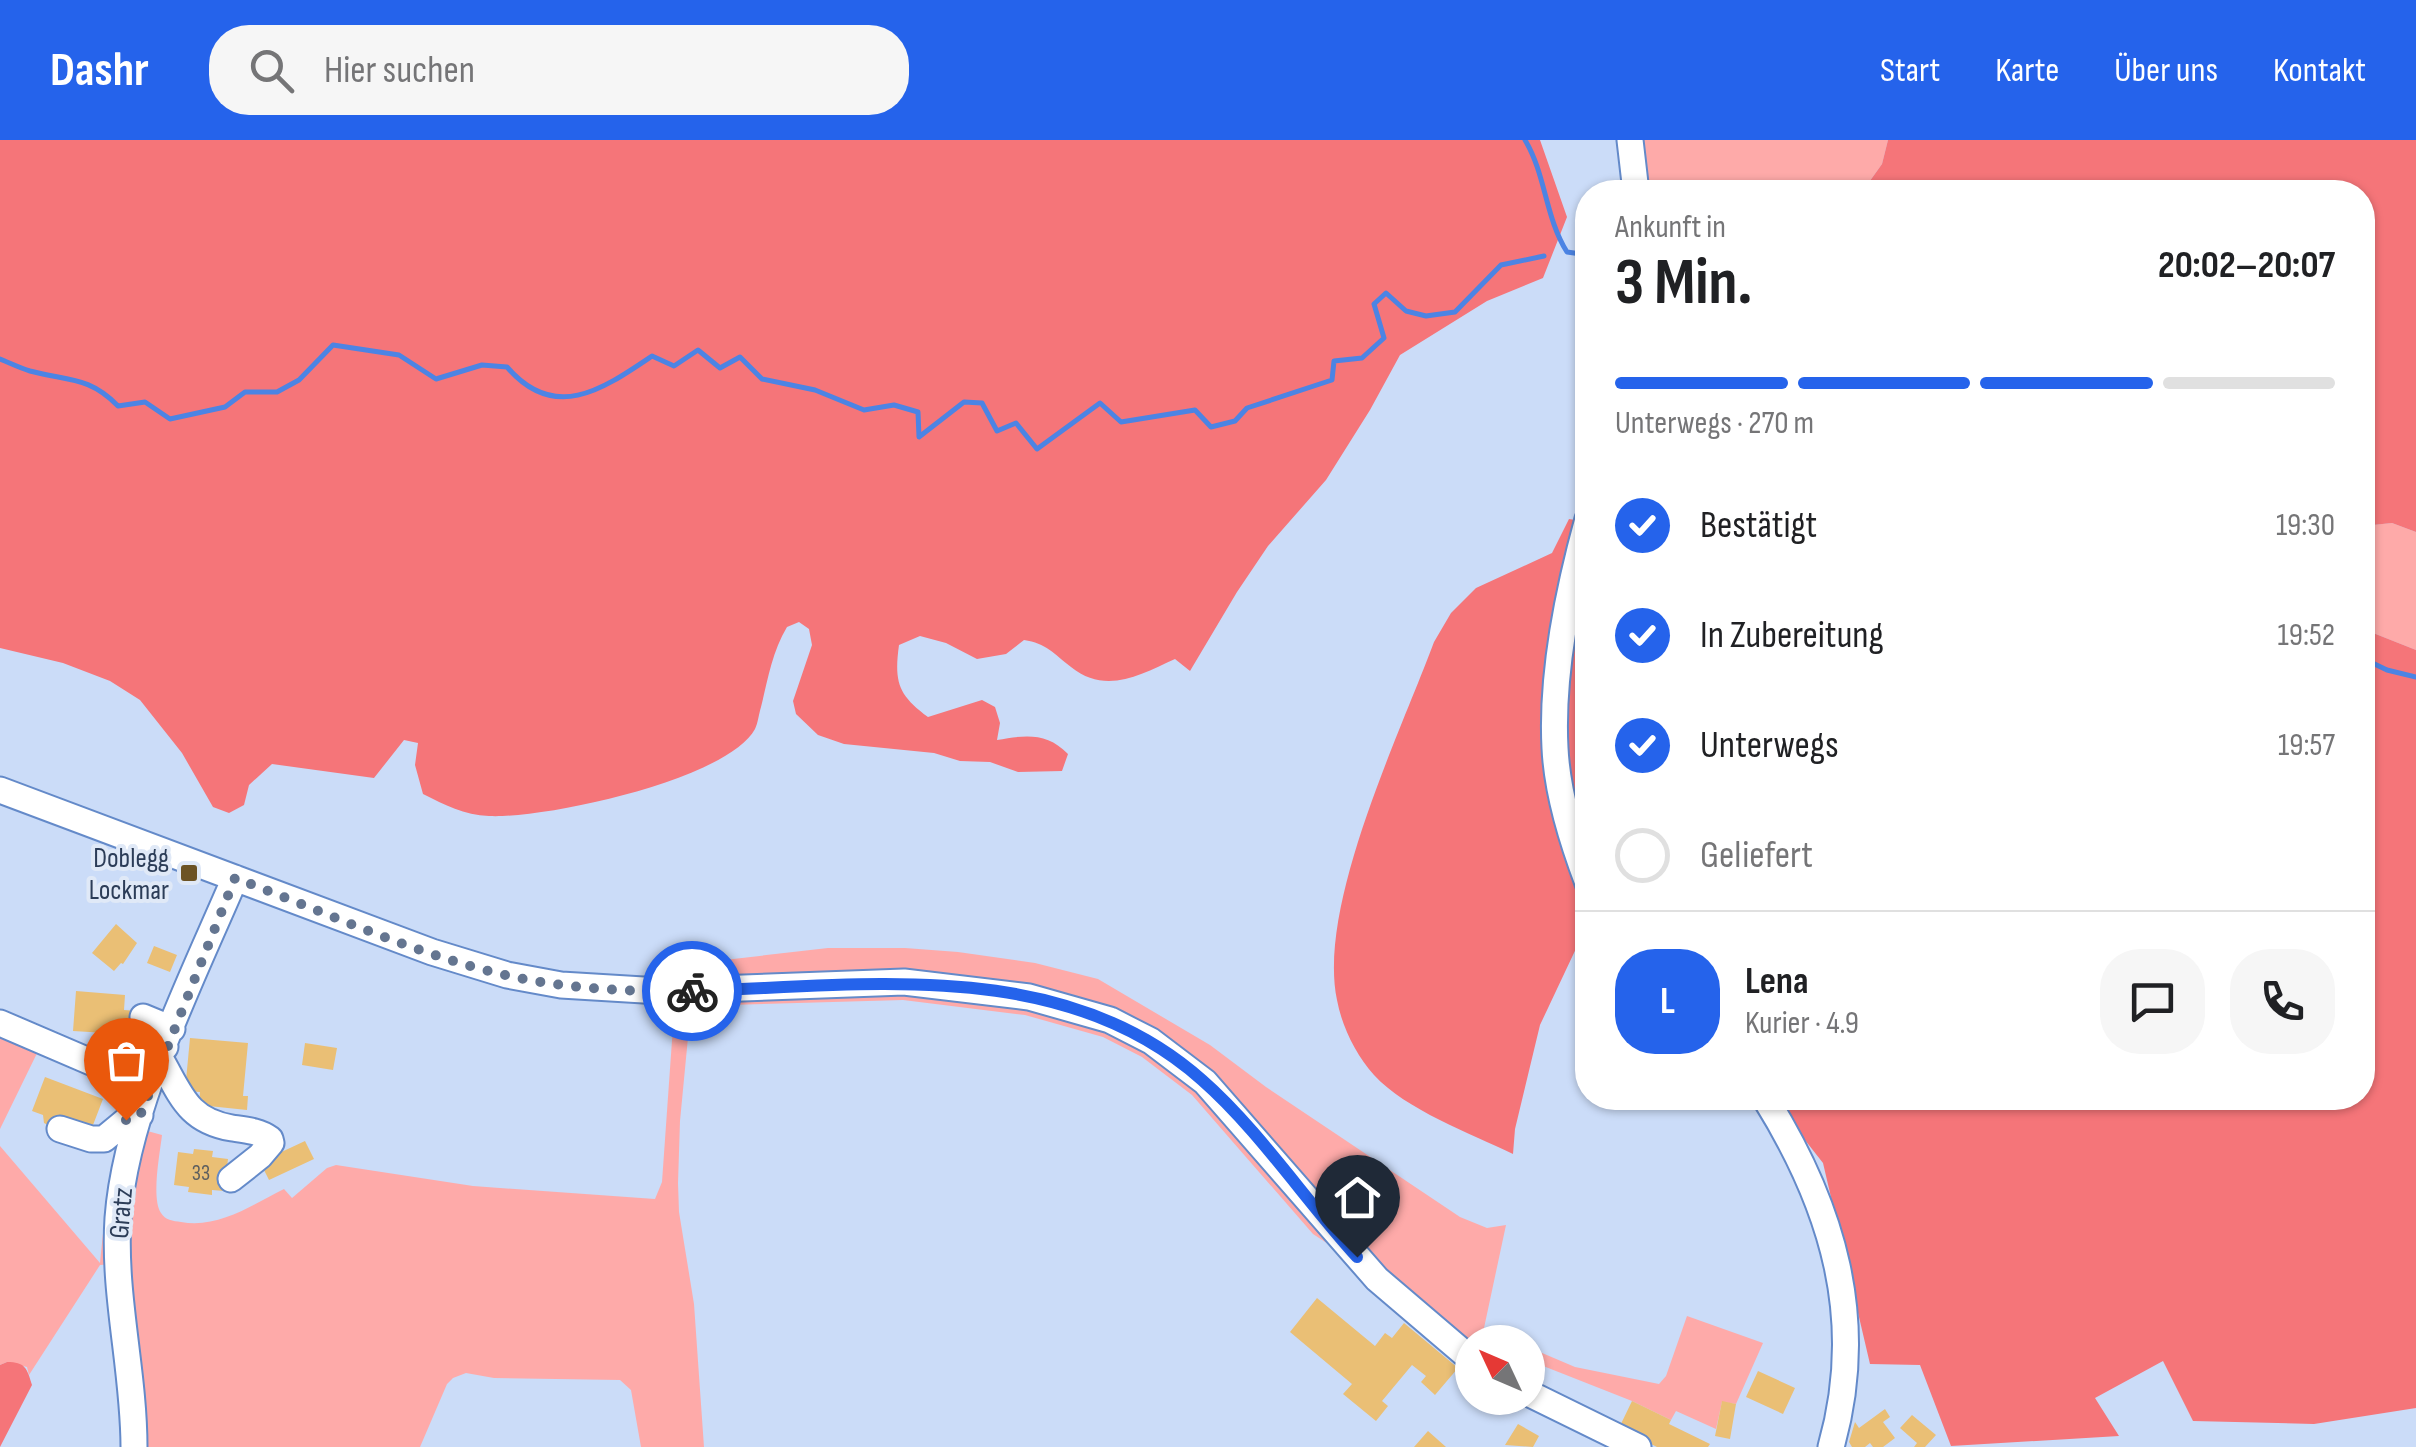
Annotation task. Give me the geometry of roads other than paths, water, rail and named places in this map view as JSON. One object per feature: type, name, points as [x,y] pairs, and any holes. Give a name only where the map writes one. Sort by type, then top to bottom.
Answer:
[{"type":"street","points":[[1630,140],[1635,180]]},
{"type":"street","points":[[1575,585],[1560,661],[1554,749],[1575,846]]},
{"type":"street","points":[[0,790],[464,963],[530,980],[660,991],[904,982],[1029,997],[1110,1020],[1151,1041],[1205,1082],[1378,1280],[1455,1346]]},
{"type":"street","name":"Gratz","points":[[134,1447],[117,1249],[123,1178],[166,1045],[235,878]]},
{"type":"street","points":[[143,1017],[166,1045],[190,1109],[198,1117],[213,1125],[256,1132],[270,1139],[271,1144],[260,1156],[231,1179]]},
{"type":"street","points":[[0,1023],[98,1065],[121,1063],[166,1045]]},
{"type":"street","points":[[1771,1110],[1816,1197],[1840,1276],[1846,1314],[1846,1362],[1831,1447]]},
{"type":"street","points":[[60,1128],[104,1140],[126,1120],[140,1116]]},
{"type":"street","points":[[1545,1401],[1638,1447]]},
{"type":"waterway","points":[[1525,140],[1560,239],[1567,252],[1575,253]]},
{"type":"waterway","points":[[0,359],[30,371],[87,384],[118,406],[145,402],[170,419],[225,407],[245,392],[277,392],[299,380],[333,345],[399,355],[436,379],[482,365],[507,367],[525,384],[543,394],[561,397],[597,389],[652,356],[674,366],[698,350],[720,368],[740,357],[762,379],[815,390],[864,410],[894,405],[918,412],[919,437],[964,402],[982,403],[997,431],[1016,423],[1037,449],[1100,403],[1121,422],[1195,410],[1211,427],[1235,421],[1247,408],[1332,380],[1334,361],[1362,358],[1384,338],[1374,304],[1386,293],[1406,311],[1426,316],[1455,312],[1501,265],[1544,256]]},
{"type":"waterway","points":[[2375,664],[2416,677]]},
{"type":"place","name":"Doblegg Lockmar","points":[[189,873]]}]
